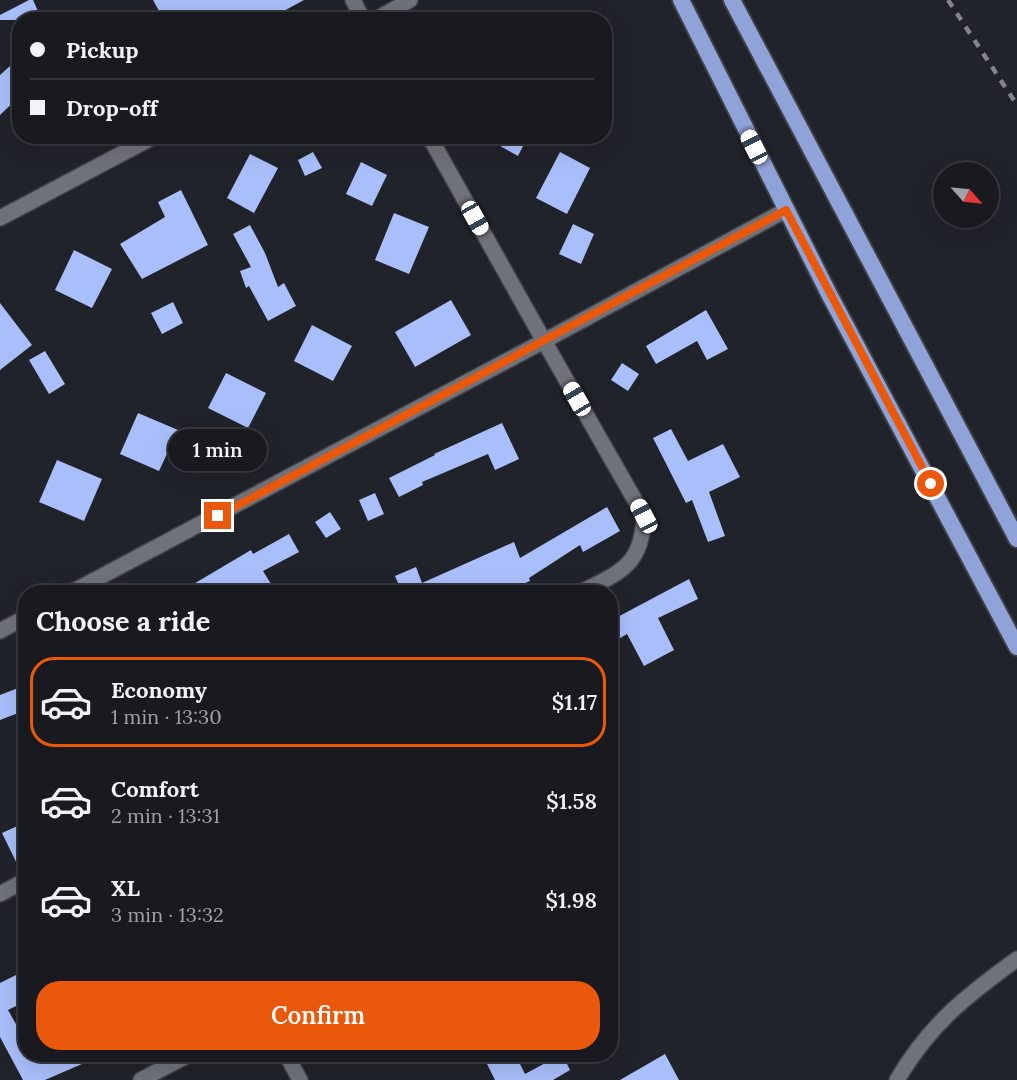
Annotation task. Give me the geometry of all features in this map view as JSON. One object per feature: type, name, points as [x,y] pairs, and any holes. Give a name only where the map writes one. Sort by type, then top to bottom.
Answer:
[{"type":"highway","points":[[670,0],[691,20]]},
{"type":"highway","points":[[681,0],[786,210],[1017,647]]},
{"type":"highway","points":[[732,0],[1017,539]]},
{"type":"street","points":[[389,12],[410,0]]},
{"type":"street","points":[[0,218],[140,144]]},
{"type":"street","points":[[433,144],[644,516],[643,537],[635,558],[621,572],[595,585]]},
{"type":"street","points":[[85,585],[786,210]]},
{"type":"street","points":[[0,631],[18,621]]},
{"type":"street","points":[[0,894],[18,884]]},
{"type":"street","points":[[897,1080],[936,1024],[962,999],[1017,958]]},
{"type":"street","points":[[141,1080],[175,1062]]},
{"type":"street","points":[[290,1062],[300,1080]]},
{"type":"building","points":[[29,0],[33,0],[38,12],[12,12],[12,20],[0,20],[0,15]]},
{"type":"building","points":[[153,0],[304,0],[282,12],[160,12]]},
{"type":"building","points":[[12,64],[12,104],[0,115],[0,75]]},
{"type":"building","points":[[496,144],[524,144],[518,156]]},
{"type":"building","points":[[313,152],[322,168],[305,176],[298,160]]},
{"type":"building","points":[[560,152],[590,168],[567,214],[536,198]]},
{"type":"building","points":[[250,154],[278,168],[254,213],[227,198]]},
{"type":"building","points":[[361,162],[387,175],[372,206],[346,194]]},
{"type":"building","points":[[181,190],[208,245],[142,279],[120,244],[165,217],[158,202]]},
{"type":"building","points":[[394,213],[429,227],[409,274],[375,260]]},
{"type":"building","points":[[573,224],[594,234],[581,264],[559,254]]},
{"type":"building","points":[[250,225],[265,253],[278,287],[284,283],[296,306],[268,321],[249,286],[246,288],[240,271],[251,267],[233,234]]},
{"type":"building","points":[[74,250],[112,269],[92,308],[55,290]]},
{"type":"building","points":[[451,300],[471,335],[415,367],[395,332]]},
{"type":"building","points":[[173,302],[183,323],[162,334],[151,313]]},
{"type":"building","points":[[0,303],[32,345],[0,370]]},
{"type":"building","points":[[706,310],[728,349],[707,360],[697,341],[656,364],[646,346]]},
{"type":"building","points":[[312,325],[352,346],[333,381],[294,361]]},
{"type":"building","points":[[45,351],[65,384],[49,394],[29,360]]},
{"type":"building","points":[[622,363],[639,374],[628,391],[611,380]]},
{"type":"building","points":[[226,373],[266,393],[248,428],[208,408]]},
{"type":"building","points":[[138,413],[178,430],[159,471],[120,454]]},
{"type":"building","points":[[502,423],[519,459],[495,470],[488,454],[422,482],[423,485],[399,497],[389,478],[434,454]]},
{"type":"building","points":[[671,429],[688,461],[723,444],[740,477],[709,492],[725,536],[708,542],[692,500],[686,503],[653,438]]},
{"type":"building","points":[[57,460],[102,479],[84,521],[39,502]]},
{"type":"building","points":[[375,493],[384,514],[368,521],[359,500]]},
{"type":"building","points":[[607,507],[620,531],[583,552],[580,545],[529,578],[530,581],[520,585],[399,585],[395,576],[416,567],[422,583],[514,542],[520,558]]},
{"type":"building","points":[[330,512],[341,529],[326,538],[315,522]]},
{"type":"building","points":[[289,534],[299,552],[263,571],[272,585],[192,585],[251,550],[253,554]]},
{"type":"building","points":[[689,579],[698,599],[658,618],[674,650],[644,666],[627,634],[618,639],[618,617]]},
{"type":"building","points":[[18,688],[18,713],[0,720],[0,695]]},
{"type":"building","points":[[18,826],[18,866],[2,833]]},
{"type":"building","points":[[18,974],[18,1005],[8,1010],[18,1028],[18,1062],[87,1062],[45,1080],[23,1080],[0,1037],[0,983]]},
{"type":"building","points":[[665,1054],[679,1080],[620,1080]]},
{"type":"building","points":[[486,1062],[519,1062],[525,1074],[547,1062],[566,1062],[570,1070],[553,1080],[495,1080]]},
{"type":"railway","points":[[948,0],[1017,105]]},
{"type":"route","points":[[218,516],[786,210],[931,484]]}]
